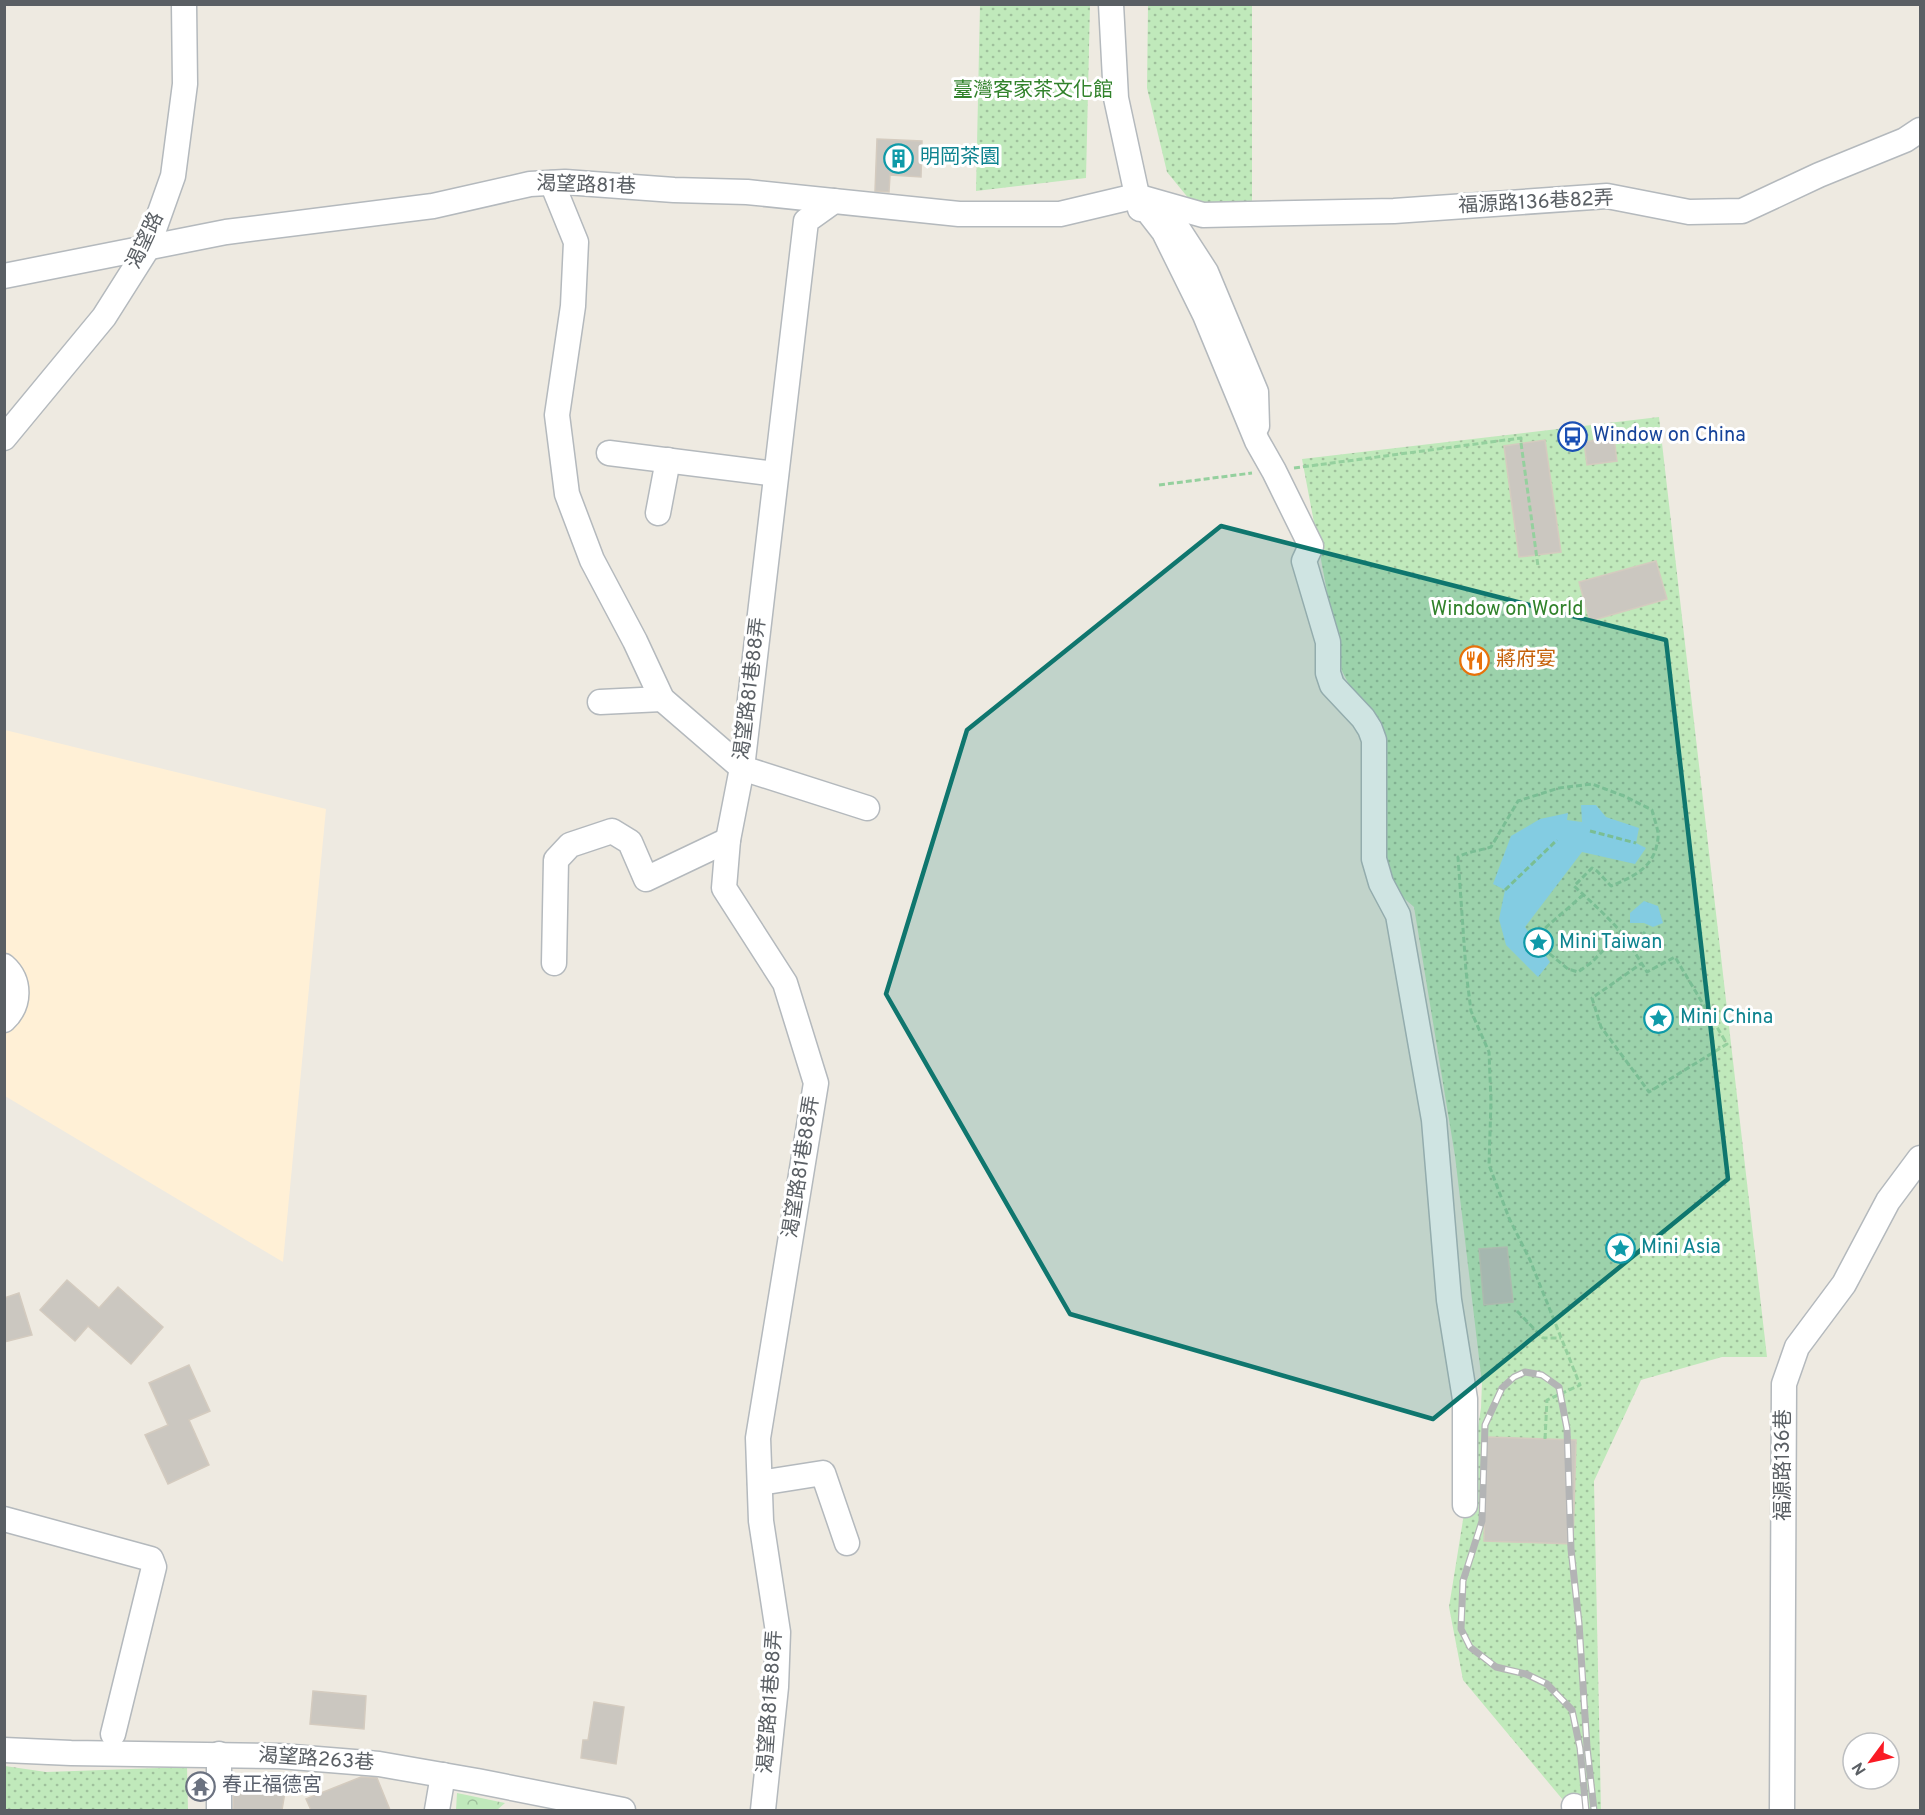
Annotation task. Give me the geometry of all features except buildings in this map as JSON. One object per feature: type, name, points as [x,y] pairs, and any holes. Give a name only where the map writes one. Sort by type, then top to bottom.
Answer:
[{"type":"street","name":"渴望路","points":[[4,438],[104,317],[147,249],[173,176],[185,84],[184,4]]},
{"type":"street","points":[[1111,4],[1116,98],[1136,196],[1164,232],[1195,294],[1257,441],[1311,546],[1304,561],[1328,642],[1328,673],[1332,685],[1363,718],[1374,740],[1374,859],[1381,883],[1398,915],[1434,1120],[1449,1300],[1465,1399],[1465,1505]]},
{"type":"street","name":"福源路136巷82弄","points":[[1136,196],[1203,215],[1394,211],[1607,196],[1689,212],[1742,211],[1819,175],[1905,140],[1920,130]]},
{"type":"street","name":"渴望路81巷","points":[[4,276],[226,232],[433,206],[530,184],[565,182],[674,190],[747,192],[959,214],[1060,214],[1136,196]]},
{"type":"street","points":[[552,183],[576,242],[573,306],[557,415],[567,494],[592,560],[662,699],[742,768],[867,808]]},
{"type":"street","name":"渴望路81巷88弄","points":[[763,1810],[776,1687],[778,1632],[761,1521],[758,1438],[816,1083],[785,983],[724,888],[728,840],[742,768],[806,221],[834,201]]},
{"type":"street","points":[[609,453],[777,474]]},
{"type":"street","points":[[658,513],[668,460]]},
{"type":"street","points":[[600,702],[662,699]]},
{"type":"street","points":[[554,963],[556,860],[570,845],[612,831],[630,842],[646,879],[728,840]]},
{"type":"street","points":[[4,966],[15,980],[17,992],[10,1015],[4,1020]]},
{"type":"street","name":"福源路136巷","points":[[1782,1810],[1784,1384],[1797,1347],[1844,1284],[1888,1201],[1920,1158]]},
{"type":"street","points":[[760,1483],[823,1473],[847,1543]]},
{"type":"street","points":[[4,1519],[151,1559],[154,1567],[113,1734]]},
{"type":"street","name":"渴望路263巷","points":[[4,1750],[286,1756],[379,1764],[623,1810]]},
{"type":"street","points":[[219,1754],[219,1810]]},
{"type":"street","points":[[437,1810],[442,1775]]},
{"type":"path","points":[[1159,485],[1521,438],[1538,566]]},
{"type":"path","points":[[1545,1439],[1546,1400],[1580,1385],[1489,1165],[1491,1101],[1489,1052],[1471,1011],[1458,857],[1468,852],[1491,848],[1518,801],[1558,788],[1592,784],[1652,810],[1658,837],[1651,862],[1628,879],[1611,886],[1592,868],[1574,886],[1621,932],[1642,963],[1647,972],[1675,957],[1727,1044],[1649,1092],[1600,1027],[1592,998],[1642,963]]},
{"type":"path","points":[[1590,831],[1636,843]]},
{"type":"path","points":[[1505,890],[1557,840]]},
{"type":"path","points":[[1583,895],[1544,929],[1540,939],[1545,950],[1568,969],[1578,972],[1592,962],[1621,932]]},
{"type":"path","points":[[1631,947],[1645,932]]},
{"type":"path","points":[[1517,1311],[1543,1338],[1561,1338]]},
{"type":"highlighted area","points":[[1221,526],[1666,640],[1728,1179],[1433,1419],[1070,1314],[886,994],[967,730]]},
{"type":"shaded area","points":[[5,730],[326,809],[283,1262],[5,1096]]},
{"type":"green space","name":"臺灣客家茶文化館","points":[[980,5],[1090,5],[1086,178],[976,191]]},
{"type":"green space","points":[[1148,5],[1252,5],[1252,208],[1194,205],[1167,172],[1147,88]]},
{"type":"green space","name":"Window on World","points":[[1659,417],[1767,1357],[1722,1357],[1641,1380],[1594,1481],[1601,1810],[1567,1810],[1563,1800],[1463,1680],[1449,1607],[1481,1408],[1482,1383],[1455,1156],[1414,907],[1383,880],[1385,754],[1342,671],[1302,459]]},
{"type":"green space","points":[[5,1766],[46,1772],[187,1767],[188,1810],[5,1810]]},
{"type":"green space","points":[[457,1793],[505,1803],[497,1810],[456,1810]]},
{"type":"water","points":[[1581,805],[1596,805],[1606,817],[1639,828],[1636,843],[1646,848],[1635,864],[1582,852],[1525,927],[1550,962],[1538,977],[1506,945],[1499,919],[1505,890],[1493,884],[1511,836],[1540,819],[1568,813],[1567,820],[1582,822]]},
{"type":"water","points":[[1644,901],[1658,906],[1663,923],[1653,927],[1644,923],[1630,923],[1630,913]]},
{"type":"railway","points":[[1586,1810],[1580,1748],[1572,1710],[1547,1684],[1526,1674],[1496,1667],[1470,1647],[1461,1629],[1463,1581],[1482,1521],[1485,1425],[1502,1388],[1514,1377],[1525,1372],[1542,1375],[1559,1387],[1567,1429],[1571,1549],[1594,1810]]},
{"type":"place","name":"明岡茶園","points":[[899,158]]},
{"type":"place","name":"Window on China","points":[[1572,436]]},
{"type":"place","name":"蔣府宴","points":[[1475,660]]},
{"type":"place","name":"Mini Taiwan","points":[[1538,943]]},
{"type":"place","name":"Mini China","points":[[1659,1018]]},
{"type":"place","name":"Mini Asia","points":[[1620,1248]]},
{"type":"place","name":"春正福德宮","points":[[201,1786]]}]
